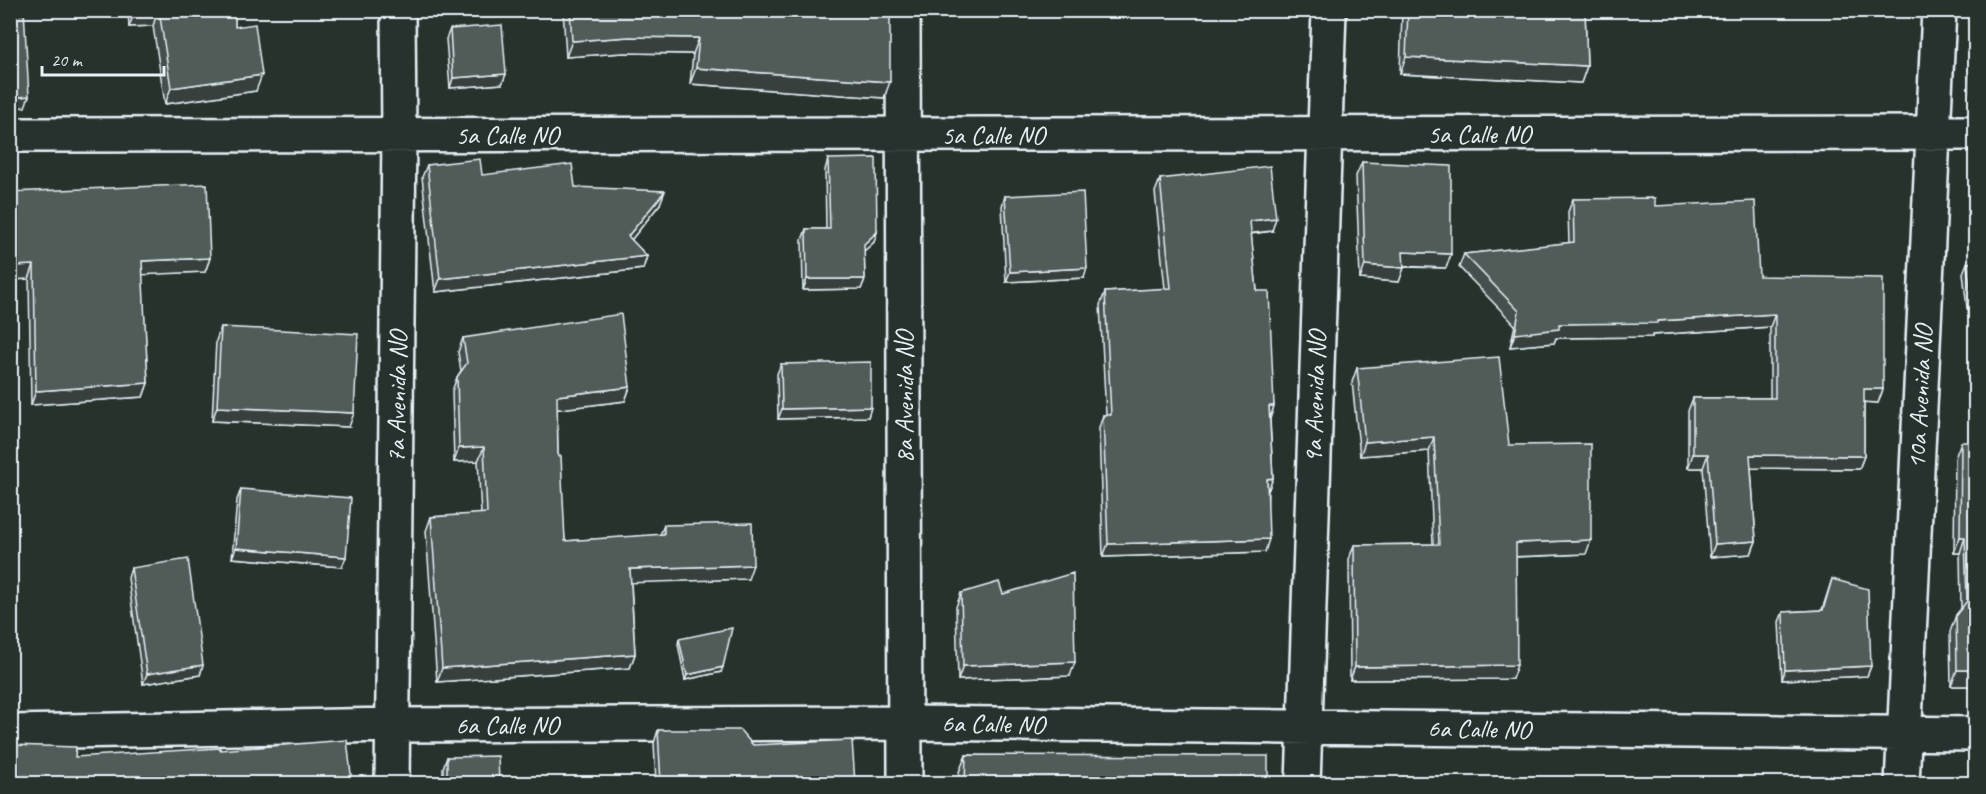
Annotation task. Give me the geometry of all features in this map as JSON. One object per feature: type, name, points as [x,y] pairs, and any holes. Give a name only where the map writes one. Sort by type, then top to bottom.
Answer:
[{"type":"street","name":"7a Avenida NO","points":[[392,783],[399,135],[398,10]]},
{"type":"street","name":"8a Avenida NO","points":[[903,10],[905,783]]},
{"type":"street","name":"9a Avenida NO","points":[[1304,783],[1329,10]]},
{"type":"street","name":"10a Avenida NO","points":[[1902,783],[1939,10]]},
{"type":"street","name":"5a Calle NO","points":[[10,135],[1976,133]]},
{"type":"street","name":"6a Calle NO","points":[[10,732],[393,725],[905,723],[1976,734]]},
{"type":"building","points":[[10,10],[24,10],[29,96],[10,98]]},
{"type":"building","points":[[159,10],[235,10],[235,27],[255,24],[262,75],[171,88]]},
{"type":"building","points":[[570,10],[890,10],[890,82],[696,68],[699,38],[629,37],[572,41]]},
{"type":"building","points":[[1408,10],[1585,10],[1587,66],[1406,57]]},
{"type":"building","points":[[1974,10],[1976,10],[1976,68]]},
{"type":"building","points":[[502,25],[506,74],[453,78],[450,29]]},
{"type":"building","points":[[876,158],[877,232],[864,244],[865,279],[807,279],[806,229],[830,229],[828,159]]},
{"type":"building","points":[[480,159],[482,175],[572,164],[575,187],[665,191],[628,236],[647,256],[440,279],[427,165]]},
{"type":"building","points":[[1362,162],[1451,166],[1451,254],[1403,252],[1404,268],[1365,265]]},
{"type":"building","points":[[1270,166],[1276,218],[1250,221],[1257,291],[1269,291],[1274,406],[1269,406],[1273,478],[1267,479],[1269,539],[1108,544],[1103,415],[1111,415],[1105,292],[1171,288],[1160,179]]},
{"type":"building","points":[[207,184],[210,258],[142,261],[148,383],[36,391],[34,265],[11,266],[10,192]]},
{"type":"building","points":[[1083,192],[1087,268],[1010,272],[1005,196]]},
{"type":"building","points":[[1655,198],[1655,206],[1755,201],[1759,276],[1883,278],[1883,389],[1864,389],[1864,456],[1750,455],[1756,541],[1715,544],[1708,454],[1693,454],[1693,398],[1775,398],[1775,314],[1657,321],[1657,323],[1559,324],[1559,329],[1515,334],[1519,311],[1464,254],[1574,242],[1573,199]]},
{"type":"building","points":[[1976,262],[1976,297],[1971,297],[1967,263]]},
{"type":"building","points":[[621,314],[630,387],[557,396],[558,456],[561,456],[565,541],[664,534],[664,525],[752,523],[753,565],[630,569],[635,654],[442,668],[431,517],[487,513],[484,447],[459,448],[457,377],[467,363],[463,338]]},
{"type":"building","points":[[221,327],[358,334],[354,413],[217,407]]},
{"type":"building","points":[[1499,357],[1509,445],[1591,444],[1591,540],[1516,543],[1517,665],[1355,667],[1354,545],[1439,544],[1434,437],[1365,442],[1357,368]]},
{"type":"building","points":[[871,362],[871,407],[782,409],[781,364]]},
{"type":"building","points":[[1961,442],[1976,442],[1976,670],[1957,670],[1956,615],[1967,601],[1965,537],[1960,537]]},
{"type":"building","points":[[241,489],[351,498],[346,557],[236,548]]},
{"type":"building","points":[[188,559],[203,665],[147,674],[131,568]]},
{"type":"building","points":[[1073,573],[1075,662],[963,666],[961,593],[999,582],[1003,594]]},
{"type":"building","points":[[1832,579],[1868,589],[1871,666],[1785,670],[1783,612],[1823,610]]},
{"type":"building","points":[[732,628],[723,667],[687,675],[679,639]]},
{"type":"building","points":[[658,730],[740,730],[753,745],[852,740],[855,783],[661,783]]},
{"type":"building","points":[[347,740],[352,783],[10,783],[10,745],[76,747],[75,757],[220,748],[220,750]]},
{"type":"building","points":[[966,755],[1268,756],[1268,783],[965,783]]},
{"type":"building","points":[[498,756],[499,783],[447,783],[447,757]]}]
